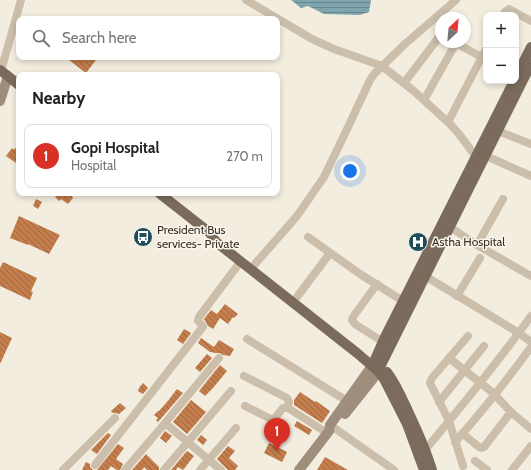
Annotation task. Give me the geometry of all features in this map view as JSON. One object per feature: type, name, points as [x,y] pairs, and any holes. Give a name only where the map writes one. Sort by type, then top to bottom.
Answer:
[{"type":"main road","points":[[519,70],[531,47]]},
{"type":"main road","points":[[300,470],[330,429],[372,380],[383,342],[403,301],[481,157],[498,131],[530,71]]},
{"type":"main road","points":[[3,73],[16,83]]},
{"type":"main road","points":[[0,101],[3,73]]},
{"type":"main road","points":[[330,429],[347,401],[376,366],[392,342],[450,227],[513,84]]},
{"type":"main road","points":[[163,196],[210,233],[220,237],[297,297],[394,383],[425,450],[432,470]]},
{"type":"main road","points":[[210,233],[216,242],[376,366],[407,424],[424,470]]},
{"type":"street","points":[[17,16],[21,0]]},
{"type":"street","points":[[246,0],[273,16]]},
{"type":"street","points":[[255,264],[297,216],[324,177],[350,125],[370,80],[405,44],[456,0]]},
{"type":"street","points":[[505,12],[509,9],[515,12]]},
{"type":"street","points":[[519,14],[531,20]]},
{"type":"street","points":[[3,73],[16,20]]},
{"type":"street","points":[[280,20],[312,39],[334,49],[382,66],[404,83],[448,122],[481,157],[531,176]]},
{"type":"street","points":[[404,83],[435,42]]},
{"type":"street","points":[[424,100],[452,48]]},
{"type":"street","points":[[466,48],[483,57]]},
{"type":"street","points":[[448,122],[483,60]]},
{"type":"street","points":[[498,131],[531,144]]},
{"type":"street","points":[[478,245],[503,199]]},
{"type":"street","points":[[450,227],[531,276]]},
{"type":"street","points":[[308,237],[403,301]]},
{"type":"street","points":[[297,297],[330,252]]},
{"type":"street","points":[[458,296],[480,258]]},
{"type":"street","points":[[95,465],[203,327],[198,321],[199,317],[241,261]]},
{"type":"street","points":[[425,276],[519,333],[531,342]]},
{"type":"street","points":[[377,284],[352,320],[383,342]]},
{"type":"street","points":[[425,450],[449,422],[531,316]]},
{"type":"street","points":[[463,466],[449,422],[430,381],[468,336]]},
{"type":"street","points":[[247,339],[347,401]]},
{"type":"street","points":[[440,402],[484,346]]},
{"type":"street","points":[[455,442],[495,395],[531,348]]},
{"type":"street","points":[[125,470],[219,358]]},
{"type":"street","points":[[449,358],[495,395],[512,413],[531,429]]},
{"type":"street","points":[[244,376],[288,398],[289,402],[287,408]]},
{"type":"street","points":[[164,470],[231,391]]},
{"type":"street","points":[[245,406],[271,420],[274,419],[283,408],[287,408],[330,429],[394,470]]},
{"type":"street","points":[[463,434],[479,447],[484,447],[512,413]]},
{"type":"street","points":[[63,470],[115,418]]},
{"type":"street","points":[[165,423],[220,470]]},
{"type":"street","points":[[200,470],[236,428]]},
{"type":"street","points":[[512,470],[531,446]]},
{"type":"street","points":[[475,462],[487,470]]},
{"type":"water","points":[[291,0],[371,0],[369,12],[360,15],[324,14],[308,6],[301,8]]},
{"type":"building","points":[[69,60],[96,60],[87,72]]},
{"type":"building","points":[[12,148],[13,150],[16,149],[16,163],[6,156]]},
{"type":"building","points":[[72,196],[73,198],[68,204],[61,199],[59,201],[55,197]]},
{"type":"building","points":[[36,199],[42,202],[38,209],[33,206]]},
{"type":"building","points":[[19,216],[60,235],[49,254],[28,244],[10,238]]},
{"type":"building","points":[[417,236],[424,241],[417,250],[410,245]]},
{"type":"building","points":[[3,262],[37,278],[31,291],[33,292],[30,300],[0,286],[0,268]]},
{"type":"building","points":[[225,304],[238,314],[234,318],[233,317],[228,324],[220,318],[213,329],[208,326],[204,319],[211,310],[217,314]]},
{"type":"building","points":[[184,329],[191,333],[183,344],[177,340]]},
{"type":"building","points":[[0,332],[12,338],[0,364]]},
{"type":"building","points":[[201,338],[214,347],[219,340],[234,349],[230,356],[210,352],[198,343]]},
{"type":"building","points":[[207,354],[212,358],[200,372],[195,368]]},
{"type":"building","points":[[220,365],[227,371],[205,396],[199,391]]},
{"type":"building","points":[[143,383],[148,388],[143,394],[138,391]]},
{"type":"building","points":[[177,389],[183,393],[158,422],[156,420],[158,418],[154,415]]},
{"type":"building","points":[[300,392],[330,411],[322,423],[294,405],[294,400]]},
{"type":"building","points":[[191,400],[206,412],[187,434],[173,422]]},
{"type":"building","points":[[120,403],[126,408],[119,414],[113,413],[111,411]]},
{"type":"building","points":[[297,421],[312,430],[309,435],[294,426]]},
{"type":"building","points":[[165,431],[172,436],[166,443],[160,438]]},
{"type":"building","points":[[108,433],[111,435],[97,454],[91,450]]},
{"type":"building","points":[[201,435],[207,440],[203,445],[197,440]]},
{"type":"building","points":[[269,443],[287,452],[282,462],[264,453]]},
{"type":"building","points":[[118,444],[124,448],[116,459],[123,464],[120,470],[117,470],[111,466],[108,470],[97,470]]},
{"type":"building","points":[[228,446],[235,451],[229,458],[238,466],[235,470],[228,470],[217,459]]},
{"type":"building","points":[[187,451],[194,456],[183,470],[178,467],[176,470],[171,470]]},
{"type":"building","points":[[146,454],[159,467],[159,470],[147,470],[144,467],[142,470],[132,470]]},
{"type":"building","points":[[325,457],[348,470],[317,470]]},
{"type":"building","points":[[86,462],[90,464],[90,467],[93,470],[82,470]]},
{"type":"place","name":"President Bus services- Private","points":[[143,237]]},
{"type":"place","name":"Astha Hospital","points":[[418,242]]},
{"type":"place","name":"Gopi Hospital","points":[[277,451]]}]
